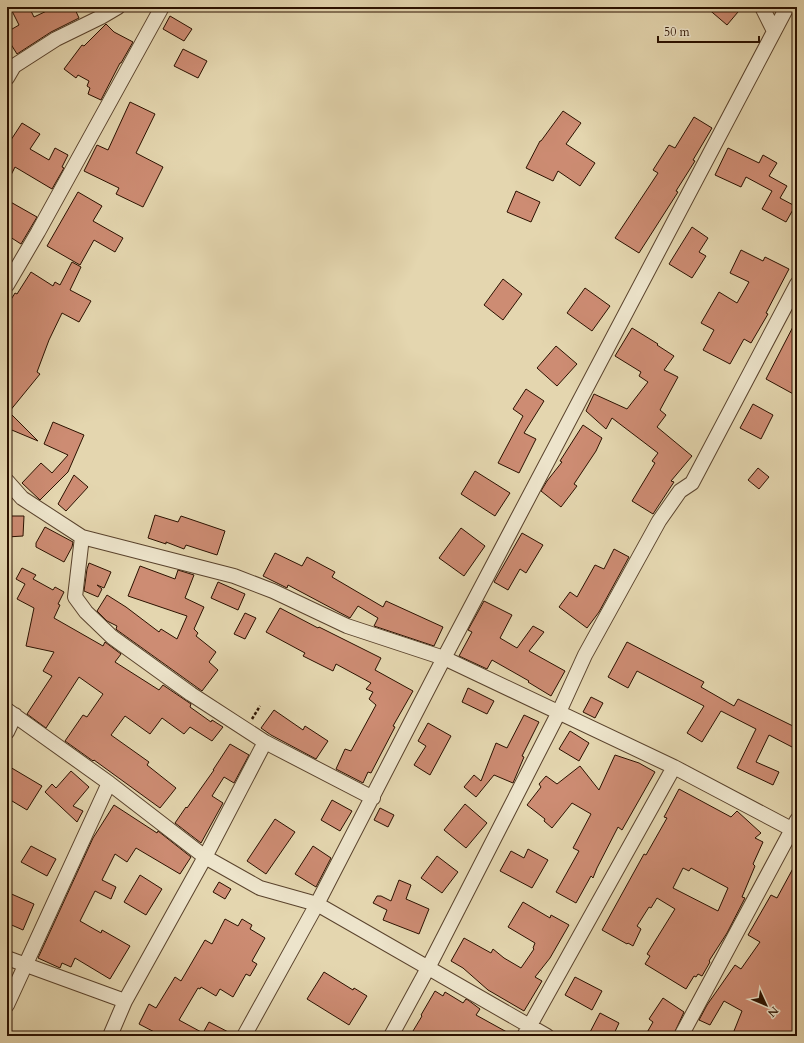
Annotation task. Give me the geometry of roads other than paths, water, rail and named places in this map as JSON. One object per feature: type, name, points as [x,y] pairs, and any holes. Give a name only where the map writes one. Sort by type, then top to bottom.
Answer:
[{"type":"street","points":[[7,78],[14,66],[56,39],[99,12],[118,7]]},
{"type":"street","points":[[7,285],[42,225],[162,7]]},
{"type":"street","points":[[762,7],[774,31]]},
{"type":"street","points":[[244,1036],[317,904],[373,798],[444,658],[787,7]]},
{"type":"street","points":[[391,1036],[428,968],[559,712],[585,655],[656,527],[680,491],[692,483],[797,284]]},
{"type":"street","points":[[7,481],[22,498],[82,537],[234,576],[273,591],[347,626],[444,658],[674,766],[795,827],[681,1036]]},
{"type":"street","points":[[82,537],[75,597],[86,612],[112,637],[191,694],[265,742],[373,798]]},
{"type":"street","points":[[7,732],[11,713],[109,783],[205,857],[260,888],[317,904],[428,968],[527,1031],[547,1036]]},
{"type":"street","points":[[110,1036],[125,1001],[205,857],[265,742]]},
{"type":"street","points":[[527,1031],[674,766]]},
{"type":"street","points":[[7,1005],[109,783]]},
{"type":"street","points":[[7,958],[125,1001]]}]
